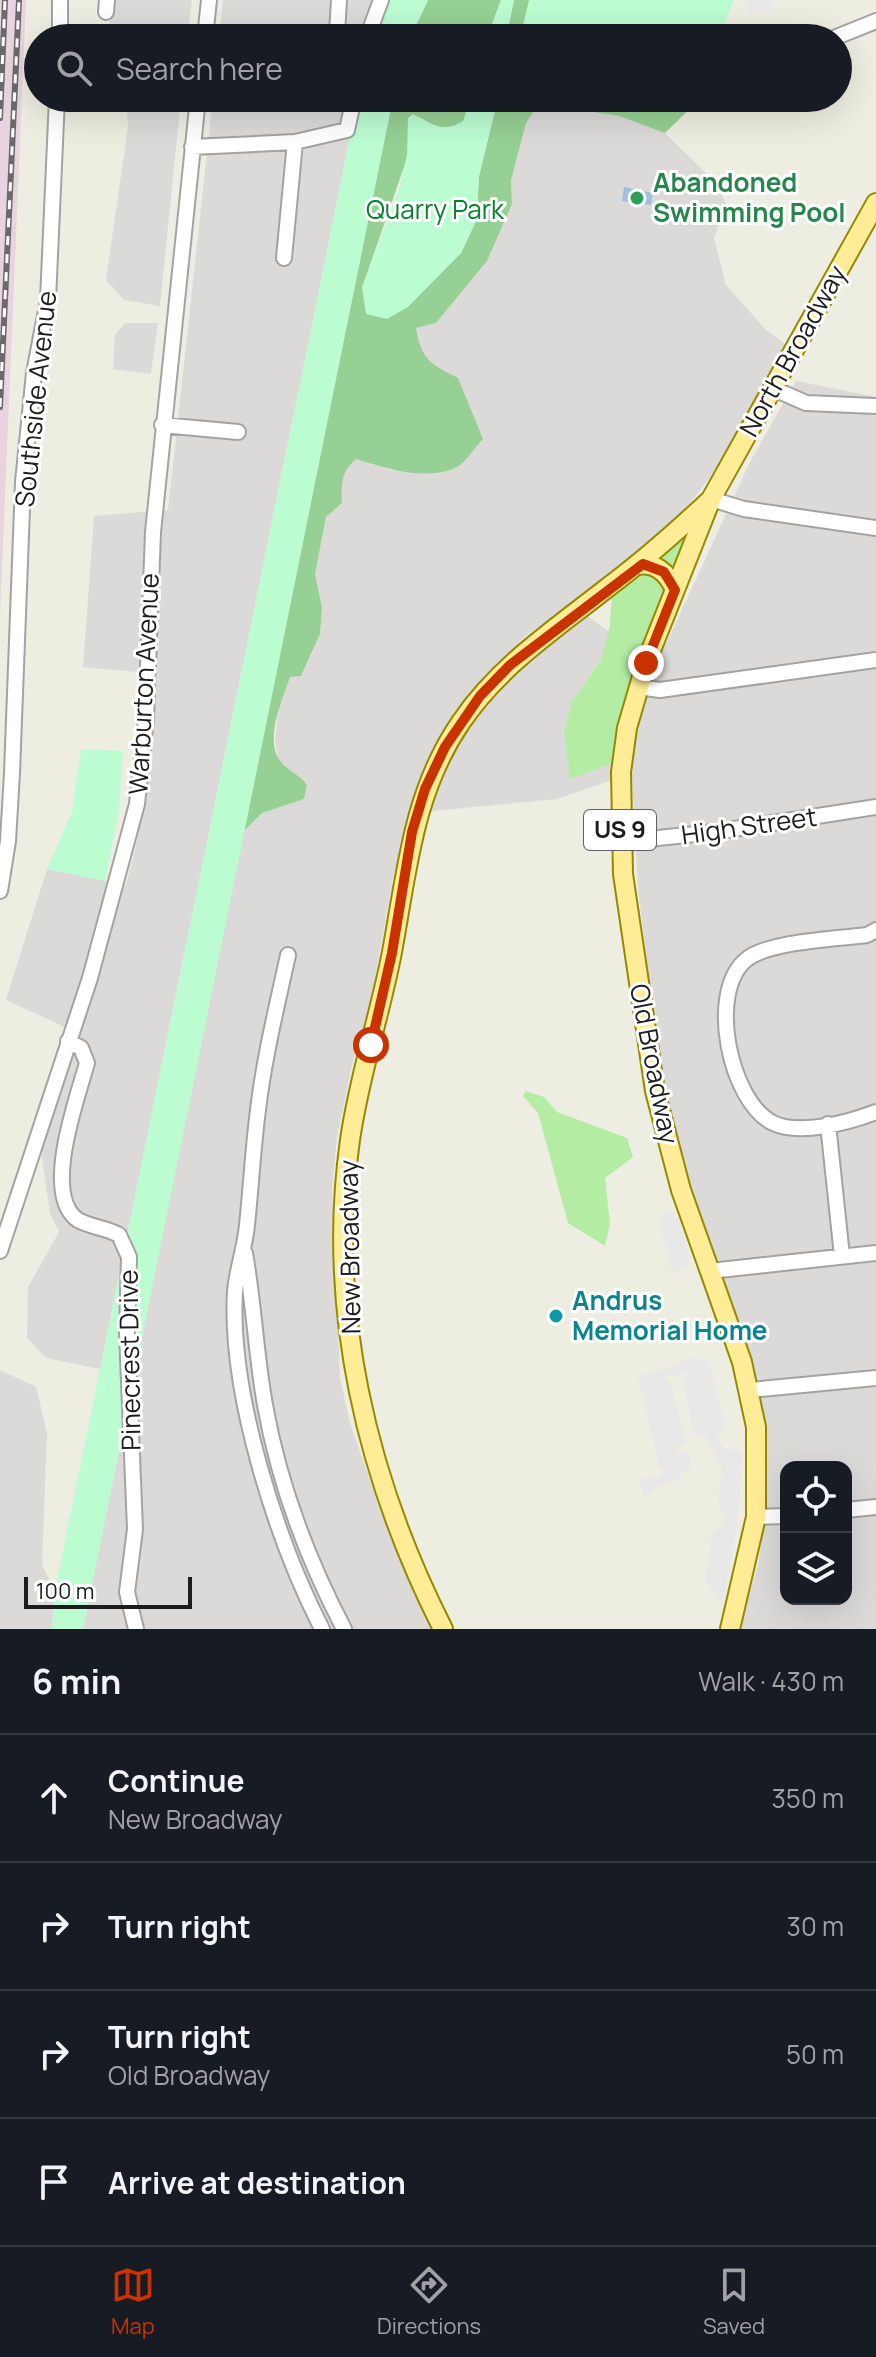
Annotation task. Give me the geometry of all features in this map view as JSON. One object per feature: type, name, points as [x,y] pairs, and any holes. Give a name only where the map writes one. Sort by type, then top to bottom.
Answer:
[{"type":"main road","name":"North Broadway","points":[[711,499],[876,203]]},
{"type":"main road","name":"New Broadway","points":[[443,1629],[393,1517],[360,1406],[350,1330],[345,1236],[346,1174],[354,1114],[390,961],[412,832],[438,761],[470,709],[499,675],[635,566],[711,499]]},
{"type":"main road","name":"Old Broadway","points":[[711,499],[638,687],[621,772],[621,842],[655,1091],[678,1181],[750,1390],[758,1447],[756,1517],[730,1629]]},
{"type":"main road","points":[[635,566],[643,564],[659,569],[675,590]]},
{"type":"street","points":[[60,0],[60,24]]},
{"type":"street","points":[[206,24],[209,0]]},
{"type":"street","points":[[338,24],[339,0]]},
{"type":"street","points":[[372,24],[381,0]]},
{"type":"street","points":[[852,31],[876,21]]},
{"type":"street","name":"Southside Avenue","points":[[0,891],[12,773],[23,482],[34,373],[48,300],[56,112]]},
{"type":"street","name":"Warburton Avenue","points":[[0,1251],[94,963],[137,804],[146,719],[151,560],[162,425],[196,112]]},
{"type":"street","points":[[192,147],[295,142],[347,130],[351,112]]},
{"type":"street","points":[[284,258],[295,142]]},
{"type":"street","points":[[772,388],[806,403],[876,406]]},
{"type":"street","points":[[162,425],[238,432]]},
{"type":"street","points":[[711,499],[744,509],[876,528]]},
{"type":"street","points":[[638,687],[660,690],[876,660]]},
{"type":"street","name":"High Street","points":[[621,842],[714,832],[876,807]]},
{"type":"street","points":[[876,930],[867,935],[763,953],[747,959],[729,985],[726,1018],[734,1071],[750,1104],[772,1123],[784,1126],[828,1124],[876,1112]]},
{"type":"street","points":[[288,955],[258,1110],[244,1248],[235,1289],[236,1315],[243,1381],[260,1462],[290,1561],[322,1629]]},
{"type":"street","name":"Pinecrest Drive","points":[[68,1041],[81,1048],[87,1063],[60,1160],[67,1202],[78,1220],[119,1235],[129,1257],[127,1333],[135,1529],[127,1592],[136,1629]]},
{"type":"street","points":[[828,1124],[842,1256]]},
{"type":"street","points":[[244,1248],[265,1405],[276,1458],[299,1533],[344,1629]]},
{"type":"street","points":[[710,1271],[876,1253]]},
{"type":"street","points":[[750,1390],[876,1378]]},
{"type":"street","points":[[260,1462],[276,1458]]},
{"type":"street","points":[[852,1509],[876,1507]]},
{"type":"street","points":[[756,1517],[780,1516]]},
{"type":"shaded area","points":[[0,0],[26,0],[24,24],[0,614]]},
{"type":"shaded area","points":[[110,0],[192,0],[189,24],[109,24]]},
{"type":"shaded area","points":[[223,0],[387,0],[377,24],[220,24]]},
{"type":"shaded area","points":[[748,0],[773,0],[769,13],[746,10]]},
{"type":"shaded area","points":[[127,112],[180,112],[160,306],[124,300],[106,280],[128,127]]},
{"type":"shaded area","points":[[211,112],[355,112],[100,1369],[46,1358],[27,1338],[28,1287],[59,1232],[50,1213],[41,1151],[80,1034],[6,1000],[47,869],[126,885],[135,850],[151,749],[158,674],[83,667],[94,516],[168,510]]},
{"type":"shaded area","points":[[532,112],[594,112],[619,116],[665,133],[716,183],[726,204],[714,238],[726,285],[766,330],[785,344],[718,467],[679,517],[604,580],[524,637],[453,713],[417,787],[393,877],[372,996],[352,1065],[337,1137],[332,1188],[340,1378],[350,1423],[390,1537],[434,1629],[83,1629],[243,832],[262,813],[304,799],[307,785],[278,759],[275,740],[279,708],[290,677],[301,676],[320,634],[322,608],[315,574],[326,517],[342,503],[341,482],[347,466],[356,459],[391,470],[482,439],[458,379],[436,367],[419,351],[416,328],[436,323],[487,261],[512,204],[511,180],[525,123]]},
{"type":"shaded area","points":[[125,323],[158,323],[151,374],[113,369],[115,335]]},
{"type":"shaded area","points":[[796,381],[876,397],[876,1629],[739,1629],[758,1565],[767,1507],[762,1404],[751,1360],[684,1165],[657,1049],[638,888],[632,779],[615,779],[557,799],[423,812],[430,790],[475,710],[509,674],[582,612],[656,666],[750,462]]},
{"type":"shaded area","points":[[666,1211],[673,1212],[680,1224],[690,1261],[685,1269],[672,1272],[659,1219]]},
{"type":"shaded area","points":[[687,1357],[709,1361],[725,1430],[717,1434],[719,1440],[725,1448],[742,1452],[738,1519],[724,1601],[716,1601],[716,1592],[705,1583],[712,1534],[723,1524],[724,1516],[718,1504],[721,1469],[705,1437],[695,1436],[682,1377],[689,1375],[687,1372],[662,1378],[670,1381],[686,1441],[676,1450],[679,1454],[688,1451],[692,1467],[685,1470],[681,1478],[657,1487],[644,1497],[640,1479],[659,1476],[666,1469],[660,1469],[638,1376],[682,1363]]},
{"type":"shaded area","points":[[0,1370],[36,1387],[47,1433],[42,1565],[55,1590],[52,1629],[0,1629]]},
{"type":"green space","points":[[387,0],[428,0],[417,24],[377,24]]},
{"type":"green space","points":[[428,0],[501,0],[492,24],[417,24]]},
{"type":"green space","points":[[501,0],[514,0],[509,24],[492,24]]},
{"type":"green space","points":[[514,0],[571,0],[562,24],[509,24]]},
{"type":"green space","points":[[529,0],[734,0],[725,24],[523,24]]},
{"type":"green space","points":[[355,112],[390,112],[83,1629],[52,1629],[55,1590]]},
{"type":"green space","points":[[390,112],[466,112],[463,122],[452,127],[442,127],[421,118],[362,288],[433,279],[461,253],[476,221],[479,176],[495,112],[533,112],[526,123],[511,180],[512,204],[487,261],[436,323],[416,328],[421,347],[429,360],[458,378],[483,439],[460,465],[445,471],[406,472],[356,459],[347,468],[342,484],[342,503],[326,517],[315,574],[322,608],[320,634],[301,676],[290,677],[274,729],[275,750],[279,759],[307,785],[304,799],[262,813],[243,832]]},
{"type":"green space","name":"Quarry Park","points":[[466,112],[495,112],[479,176],[476,221],[461,253],[408,307],[387,319],[366,314],[362,288],[400,185],[407,155],[408,118],[413,114],[443,127],[463,121]]},
{"type":"green space","points":[[594,112],[687,112],[665,133],[619,116]]},
{"type":"green space","points":[[686,537],[686,552],[619,761],[570,779],[564,731],[572,702],[601,660],[610,625],[612,594]]},
{"type":"green space","points":[[81,749],[123,751],[119,811],[105,881],[47,869],[72,812]]},
{"type":"green space","points":[[526,1091],[544,1097],[557,1112],[627,1138],[633,1157],[605,1178],[610,1224],[605,1246],[568,1223],[538,1113],[523,1096]]},
{"type":"water","name":"Abandoned Swimming Pool","points":[[624,187],[653,193],[651,205],[622,201]]},
{"type":"railway","points":[[0,118],[5,0]]},
{"type":"railway","points":[[0,407],[19,0]]},
{"type":"place","name":"Abandoned Swimming Pool","points":[[637,198]]},
{"type":"place","name":"Andrus Memorial Home","points":[[556,1316]]},
{"type":"route","points":[[371,1045],[420,804],[445,747],[470,709],[499,675],[531,647],[635,566],[643,564],[664,572],[675,590],[646,663]]}]
